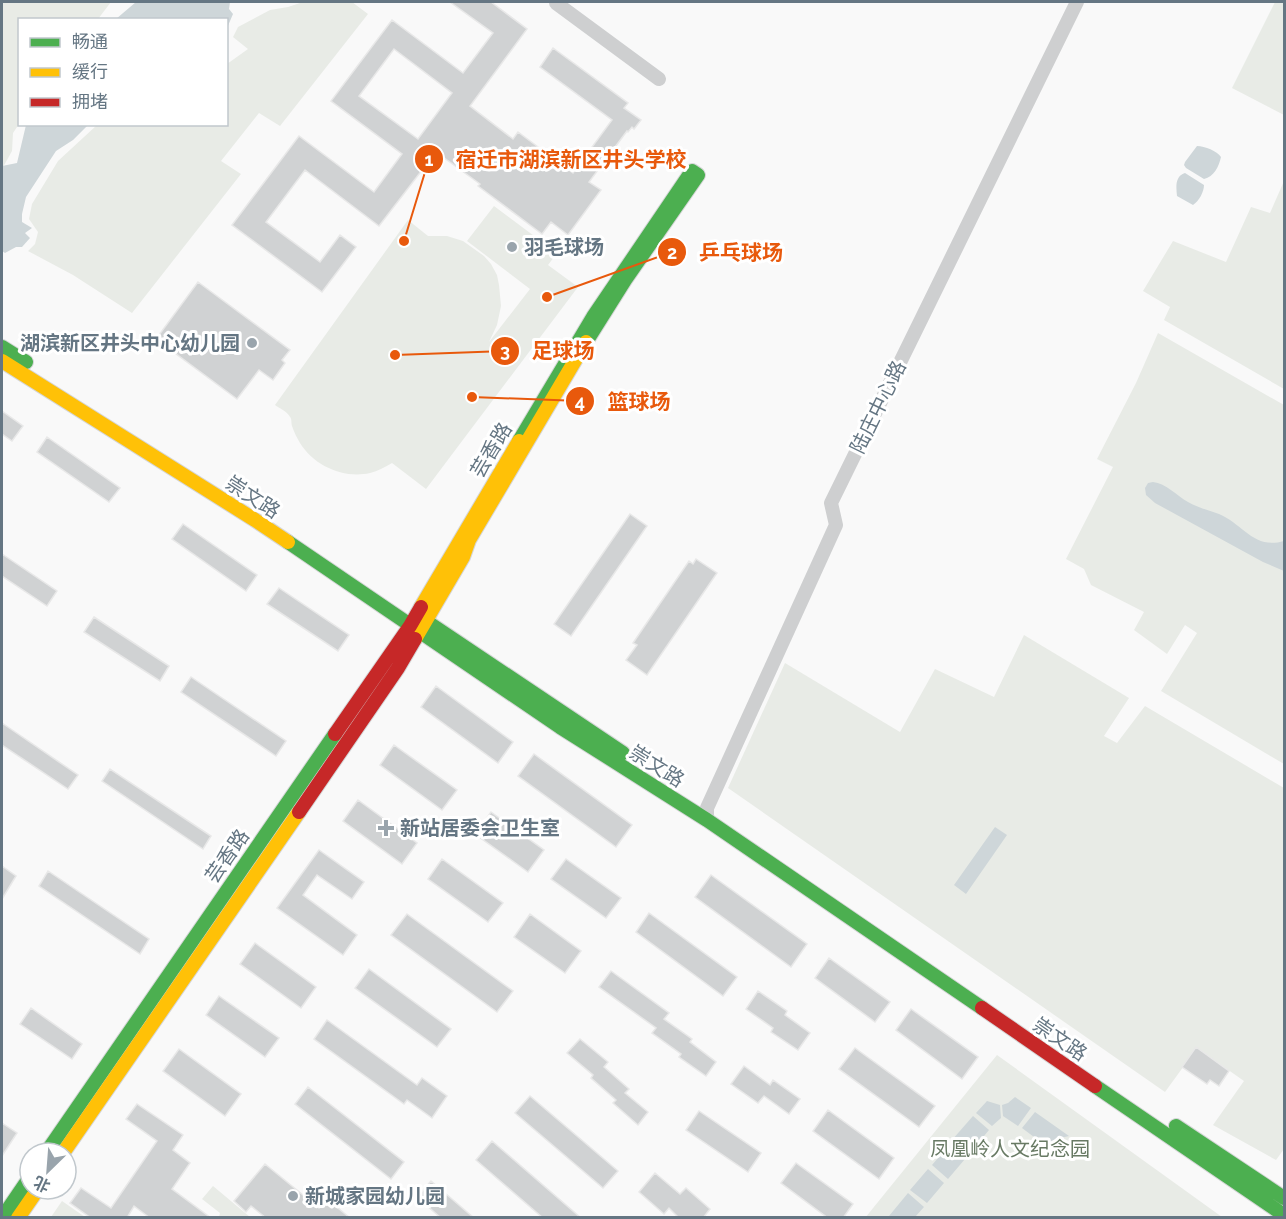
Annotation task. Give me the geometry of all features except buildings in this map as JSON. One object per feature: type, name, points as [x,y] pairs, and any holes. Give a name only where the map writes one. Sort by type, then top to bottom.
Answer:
[{"type":"street","points":[[556,2],[659,79]]},
{"type":"street","name":"陆庄中心路","points":[[707,814],[836,525],[831,503],[1077,2]]},
{"type":"street","name":"芸香路","points":[[54,1141],[417,623],[463,557],[475,530],[574,361],[625,280],[698,175],[692,171],[593,317],[417,623],[398,668],[71,1141]]},
{"type":"street","name":"崇文路","points":[[2,347],[118,420],[417,623],[568,732],[707,814],[1284,1198]]},
{"type":"street","name":"崇文路","points":[[2,361],[417,623]]},
{"type":"street","name":"崇文路","points":[[707,814],[1284,1215]]},
{"type":"street","points":[[2,1218],[18,1195]]},
{"type":"street","points":[[18,1218],[30,1201]]},
{"type":"green space","points":[[2,2],[111,2],[99,18],[18,18],[18,126],[13,133],[12,151],[2,169]]},
{"type":"green space","points":[[303,2],[352,2],[368,14],[280,126],[259,113],[221,161],[241,174],[132,313],[73,275],[28,251],[35,244],[38,232],[29,219],[32,204],[58,161],[96,126],[228,126],[228,63],[248,49],[233,37],[238,27],[270,10]]},
{"type":"green space","points":[[1275,2],[1284,2],[1284,115],[1232,88]]},
{"type":"green space","points":[[1284,181],[1284,389],[1164,320],[1170,307],[1143,291],[1173,241],[1226,262],[1251,207],[1270,213]]},
{"type":"green space","points":[[494,206],[557,253],[548,265],[578,287],[426,489],[392,463],[376,471],[360,474],[340,472],[321,464],[300,443],[289,415],[275,405],[408,220],[428,236],[447,236],[463,241],[491,264],[497,275],[501,306],[497,325],[489,342],[530,289],[467,241]]},
{"type":"green space","points":[[1158,333],[1284,405],[1284,764],[1161,691],[1197,633],[1185,625],[1167,654],[1134,630],[1144,612],[1091,585],[1084,569],[1066,559],[1113,467],[1097,459],[1136,383]]},
{"type":"green space","points":[[1024,635],[1129,698],[1104,736],[1117,743],[1145,706],[1284,788],[1284,1149],[1276,1160],[1213,1125],[1244,1081],[1197,1048],[1165,1092],[728,788],[785,663],[900,732],[935,669],[994,697]]},
{"type":"green space","name":"凤凰岭人文纪念园","points":[[997,1055],[1222,1217],[865,1218]]},
{"type":"green space","points":[[213,1186],[250,1217],[219,1217],[220,1213],[202,1199]]},
{"type":"green space","points":[[62,1201],[85,1217],[51,1217]]},
{"type":"shaded area","points":[[136,2],[230,2],[229,9],[233,14],[228,26],[228,18],[117,18]]},
{"type":"shaded area","points":[[26,126],[87,126],[73,140],[56,151],[26,197],[22,222],[32,228],[25,233],[30,238],[22,247],[16,247],[5,253],[2,251],[2,166],[17,163]]},
{"type":"shaded area","points":[[1197,146],[1210,149],[1221,157],[1216,171],[1204,179],[1184,165]]},
{"type":"shaded area","points":[[1185,173],[1204,185],[1201,196],[1193,205],[1177,196],[1178,179]]},
{"type":"shaded area","points":[[1153,482],[1167,487],[1192,504],[1227,518],[1257,539],[1274,543],[1284,541],[1284,571],[1263,562],[1155,503],[1146,495],[1145,488],[1148,483]]},
{"type":"shaded area","points":[[995,827],[1007,835],[966,894],[954,885]]},
{"type":"shaded area","points":[[1015,1097],[1031,1108],[1018,1126],[1003,1116],[1002,1105]]},
{"type":"shaded area","points":[[987,1101],[1000,1105],[1001,1118],[992,1126],[976,1113]]},
{"type":"shaded area","points":[[1035,1112],[1069,1136],[1057,1139],[1050,1149],[1022,1128]]},
{"type":"shaded area","points":[[973,1116],[989,1130],[969,1154],[952,1140]]},
{"type":"shaded area","points":[[949,1145],[965,1159],[948,1179],[932,1165]]},
{"type":"shaded area","points":[[928,1169],[944,1183],[927,1203],[910,1190]]},
{"type":"shaded area","points":[[908,1193],[924,1207],[915,1217],[889,1216]]},
{"type":"traffic: fast","points":[[519,441],[593,317],[692,171],[698,175],[625,280],[586,342]]},
{"type":"traffic: fast","points":[[2,347],[26,362]]},
{"type":"traffic: fast","points":[[288,542],[560,727],[707,820],[982,1008]]},
{"type":"traffic: fast","points":[[417,615],[623,753]]},
{"type":"traffic: fast","points":[[54,1141],[335,734]]},
{"type":"traffic: fast","points":[[1095,1086],[1284,1215]]},
{"type":"traffic: fast","points":[[1176,1126],[1284,1198]]},
{"type":"traffic: fast","points":[[2,1218],[18,1195]]},
{"type":"traffic: slow","points":[[415,639],[463,557],[469,540],[586,342]]},
{"type":"traffic: slow","points":[[2,361],[288,542]]},
{"type":"traffic: slow","points":[[421,607],[519,441]]},
{"type":"traffic: slow","points":[[71,1141],[299,812]]},
{"type":"traffic: slow","points":[[18,1218],[30,1201]]},
{"type":"traffic: jam","points":[[335,734],[421,607]]},
{"type":"traffic: jam","points":[[299,812],[398,668],[415,639]]},
{"type":"traffic: jam","points":[[982,1008],[1095,1086]]},
{"type":"place","name":"宿迁市湖滨新区井头学校","points":[[404,241]]},
{"type":"place","name":"羽毛球场","points":[[512,247]]},
{"type":"place","name":"乒乓球场","points":[[547,297]]},
{"type":"place","name":"湖滨新区井头中心幼儿园","points":[[252,343]]},
{"type":"place","name":"足球场","points":[[395,355]]},
{"type":"place","name":"篮球场","points":[[472,397]]},
{"type":"place","name":"新站居委会卫生室","points":[[386,828]]},
{"type":"place","name":"新城家园幼儿园","points":[[293,1196]]}]
